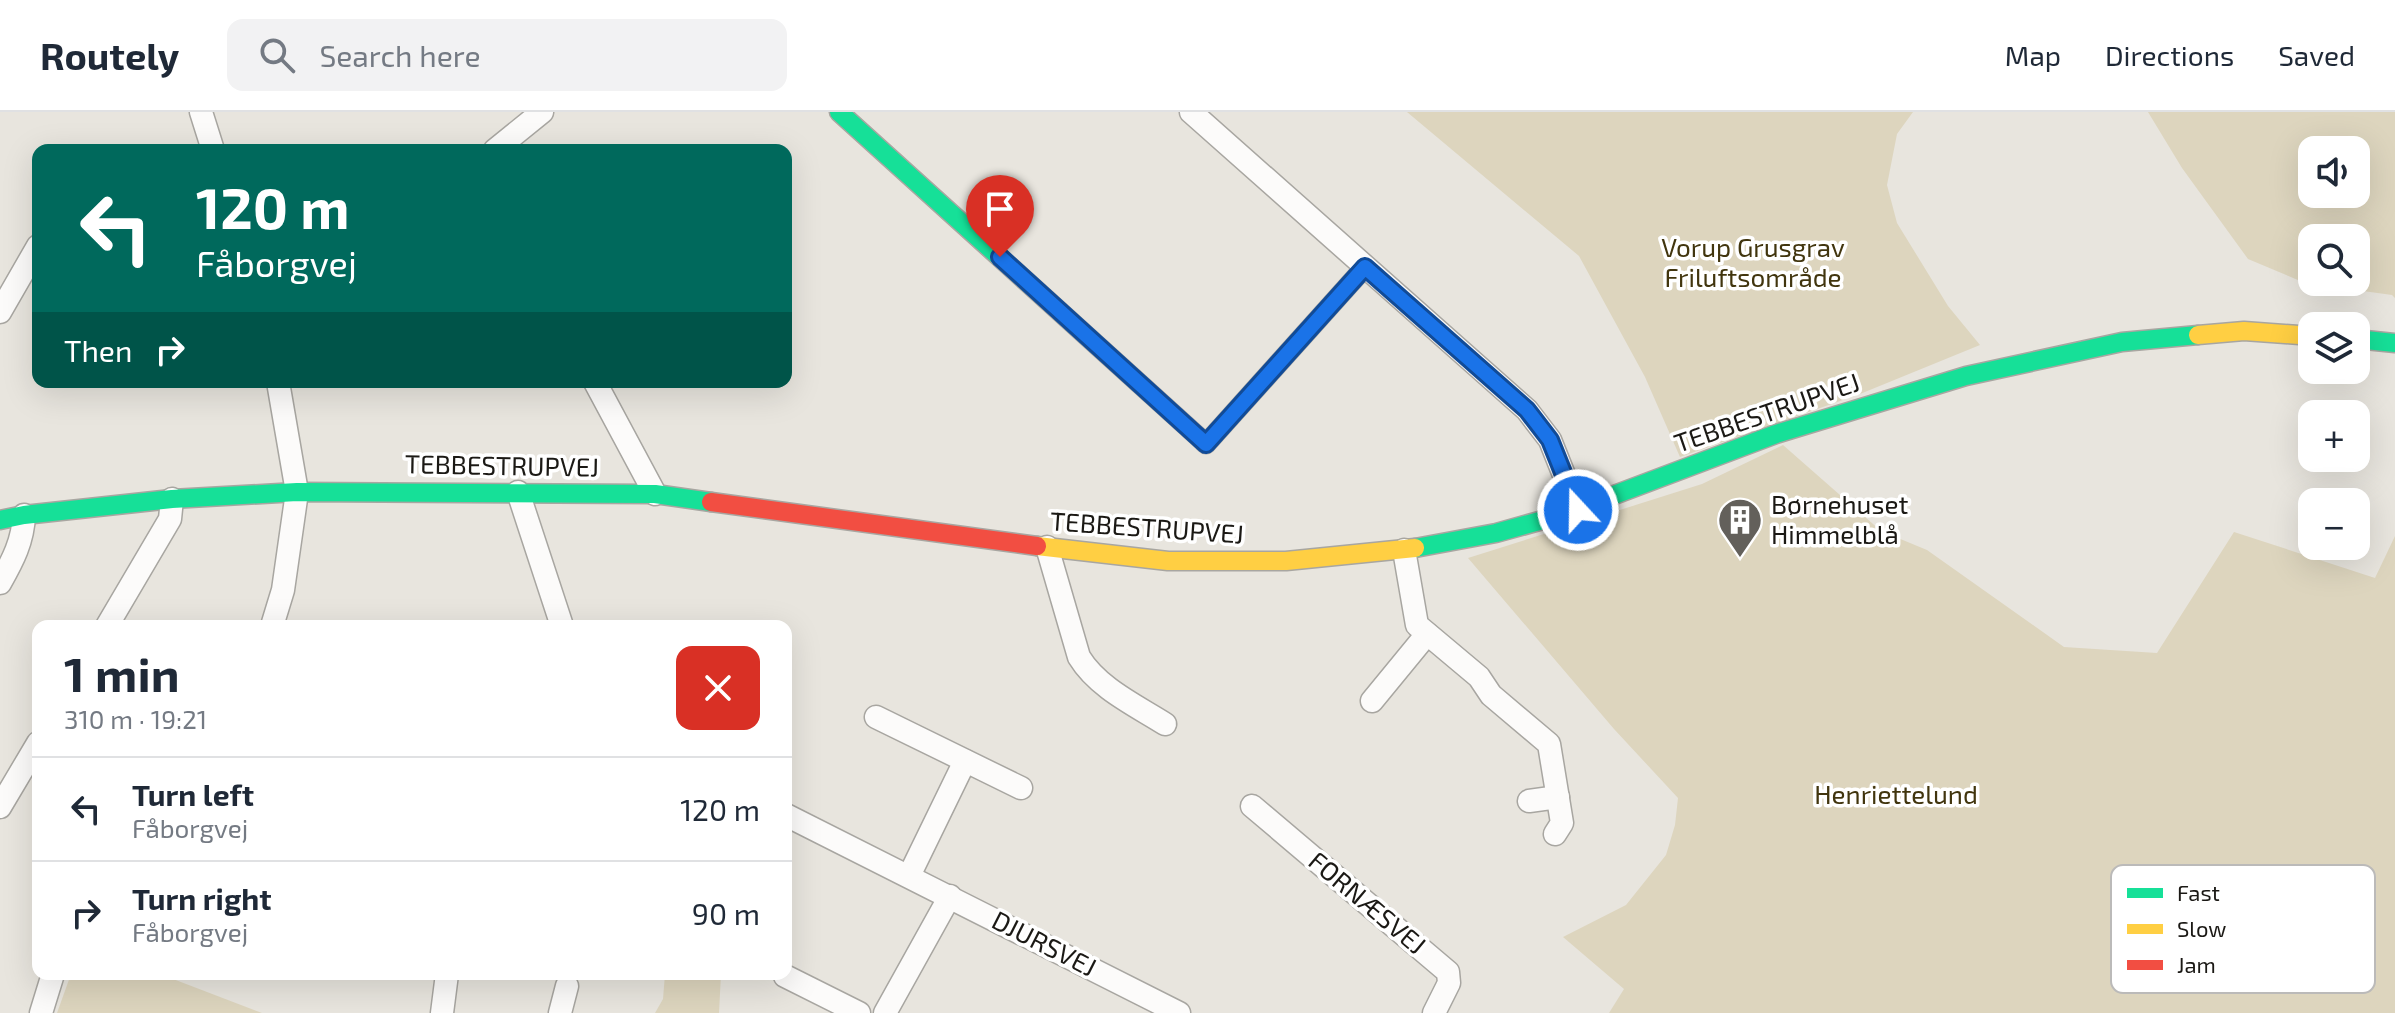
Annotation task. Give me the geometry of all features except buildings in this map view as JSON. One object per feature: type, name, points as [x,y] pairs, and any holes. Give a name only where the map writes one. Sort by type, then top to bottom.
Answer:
[{"type":"street","points":[[201,112],[211,144]]},
{"type":"street","points":[[502,144],[542,112]]},
{"type":"street","points":[[839,112],[1206,444],[1365,267]]},
{"type":"street","points":[[1191,112],[1527,410],[1550,440],[1578,510]]},
{"type":"street","points":[[0,312],[32,256]]},
{"type":"street","name":"TEBBESTRUPVEJ","points":[[0,520],[172,499],[297,492],[655,494],[1168,561],[1286,561],[1404,550],[1496,533],[1578,510],[1776,434],[1966,376],[2122,342],[2244,331],[2298,335]]},
{"type":"street","points":[[2370,340],[2395,343]]},
{"type":"street","points":[[274,620],[283,590],[297,492],[279,388]]},
{"type":"street","points":[[598,388],[655,494]]},
{"type":"street","points":[[518,492],[560,620]]},
{"type":"street","points":[[111,620],[170,519],[172,499]]},
{"type":"street","points":[[0,583],[18,550],[24,515]]},
{"type":"street","points":[[1047,547],[1079,657],[1100,682],[1165,724]]},
{"type":"street","points":[[1404,550],[1417,625],[1479,677],[1491,695],[1549,744],[1562,823],[1555,834]]},
{"type":"street","points":[[1372,701],[1427,634]]},
{"type":"street","points":[[876,717],[1021,788]]},
{"type":"street","points":[[0,807],[32,753]]},
{"type":"street","points":[[909,876],[965,761]]},
{"type":"street","points":[[1529,801],[1558,797]]},
{"type":"street","name":"FORNÆSVEJ","points":[[1252,806],[1448,972],[1449,983],[1434,1013]]},
{"type":"street","name":"DJURSVEJ","points":[[792,818],[1179,1013]]},
{"type":"street","points":[[885,1013],[950,896]]},
{"type":"street","points":[[41,1013],[51,980]]},
{"type":"street","points":[[442,1013],[446,980]]},
{"type":"street","points":[[792,980],[859,1013]]},
{"type":"street","points":[[560,1013],[567,986]]},
{"type":"green space","name":"Vorup Grusgrav Friluftsområde","points":[[1407,112],[1913,112],[1897,134],[1887,185],[1897,223],[1948,306],[1980,345],[1860,394],[1680,457],[1645,377],[1579,256]]},
{"type":"green space","points":[[2148,112],[2395,112],[2395,298],[2370,292],[2370,224],[2298,224],[2298,280],[2248,259],[2182,168]]},
{"type":"green space","name":"Henriettelund","points":[[1783,445],[1881,531],[1927,550],[2064,647],[2157,653],[2234,532],[2298,553],[2298,560],[2320,560],[2375,578],[2395,536],[2395,1013],[1609,1013],[1624,989],[1563,937],[1626,905],[1666,855],[1675,825],[1678,798],[1614,729],[1468,558],[1702,484]]},
{"type":"green space","points":[[69,980],[176,980],[262,1013],[57,1013]]},
{"type":"green space","points":[[665,980],[721,980],[719,1013],[655,1013],[663,999]]},
{"type":"traffic: fast","points":[[839,112],[1204,442]]},
{"type":"traffic: fast","points":[[1415,548],[1496,533],[1561,515],[1776,434],[1966,376],[2122,342],[2198,335]]},
{"type":"traffic: fast","points":[[2370,340],[2395,343]]},
{"type":"traffic: fast","points":[[0,520],[172,499],[297,492],[655,494],[711,502]]},
{"type":"traffic: slow","points":[[2198,335],[2244,331],[2298,335]]},
{"type":"traffic: slow","points":[[1037,546],[1168,561],[1286,561],[1415,548]]},
{"type":"traffic: jam","points":[[1204,442],[1206,444],[1365,267]]},
{"type":"traffic: jam","points":[[711,502],[1037,546]]},
{"type":"place","name":"Børnehuset Himmelblå","points":[[1740,559]]},
{"type":"route","points":[[1000,257],[1206,444],[1365,267],[1527,410],[1550,440],[1578,510]]}]
